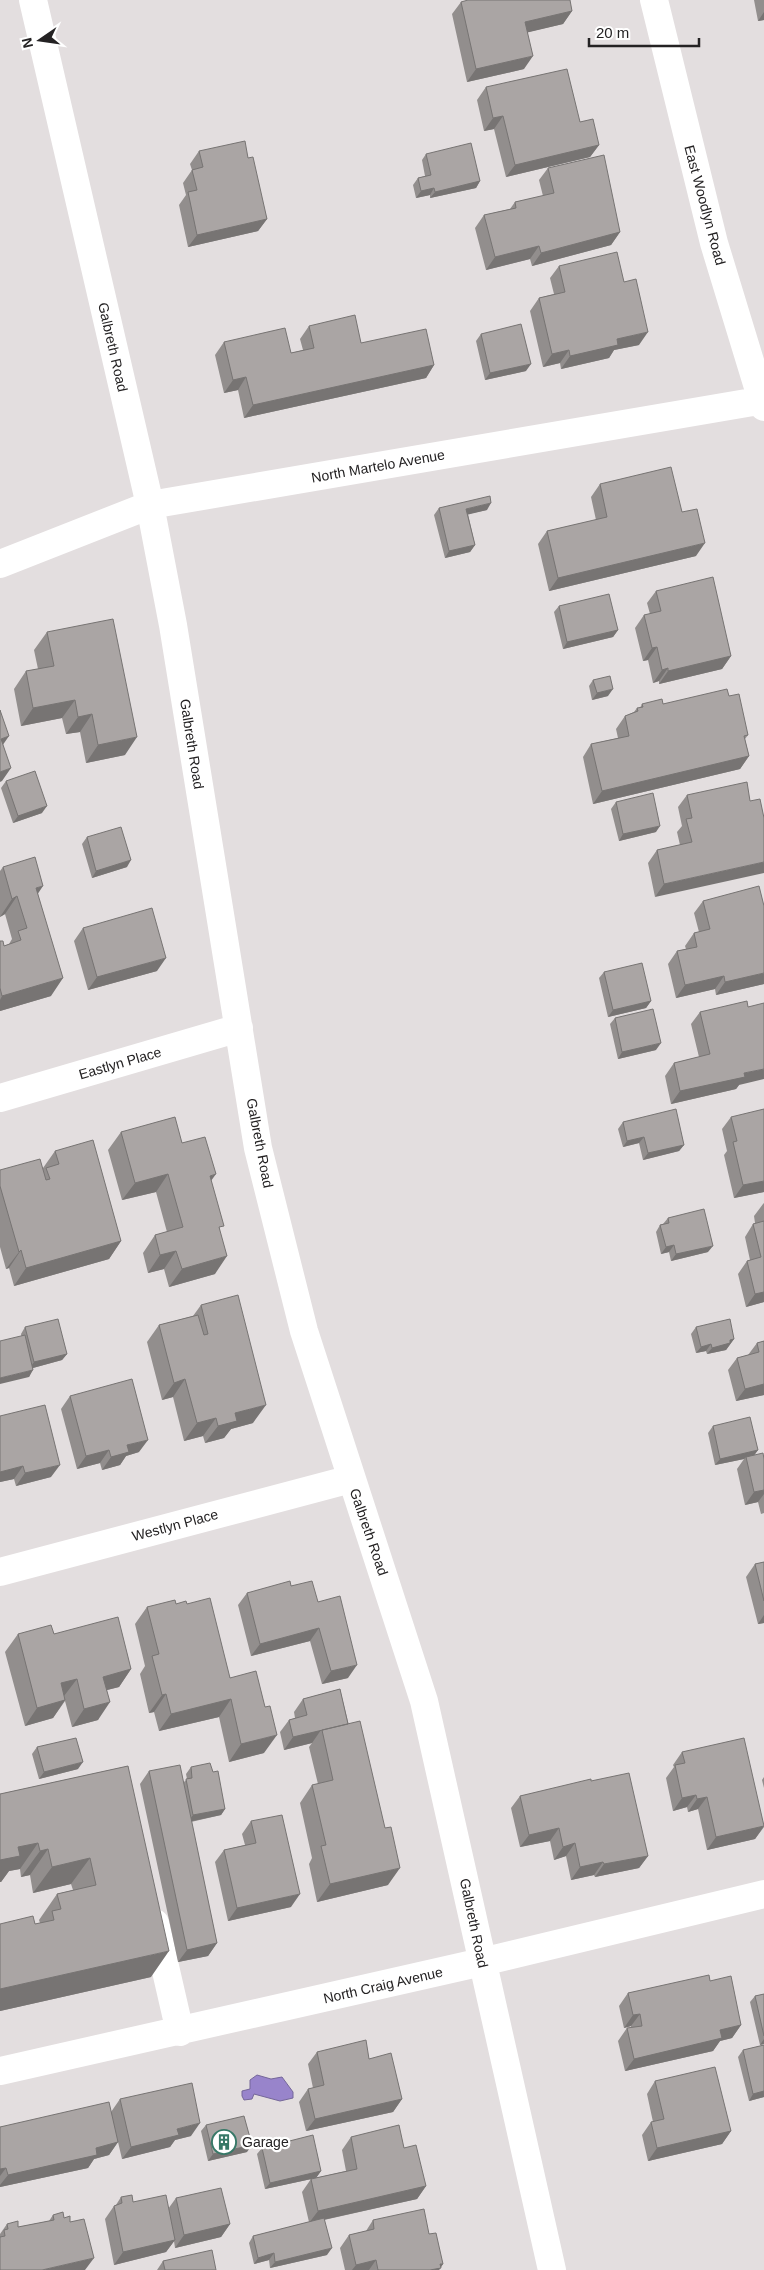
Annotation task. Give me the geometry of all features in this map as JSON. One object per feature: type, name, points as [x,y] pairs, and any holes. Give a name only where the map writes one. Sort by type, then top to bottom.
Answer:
[{"type":"street","name":"Galbreth Road","points":[[34,0],[150,505],[173,625],[258,1148],[304,1331],[351,1479],[387,1581],[424,1701],[552,2270]]},
{"type":"street","name":"East Woodlyn Road","points":[[654,0],[714,243],[763,402]]},
{"type":"street","name":"North Martelo Avenue","points":[[0,564],[150,505],[763,402]]},
{"type":"street","name":"Eastlyn Place","points":[[0,1098],[239,1028]]},
{"type":"street","name":"Westlyn Place","points":[[0,1572],[351,1479]]},
{"type":"street","name":"North Craig Avenue","points":[[0,2071],[180,2032],[764,1894]]},
{"type":"street","points":[[150,1901],[180,2032]]},
{"type":"shaded area","points":[[257,2075],[271,2079],[282,2077],[293,2092],[293,2098],[280,2101],[254,2094],[252,2099],[244,2100],[242,2091],[250,2089],[250,2080]]},
{"type":"building","points":[[468,0],[570,0],[572,11],[525,22],[533,56],[476,69],[461,2]]},
{"type":"building","points":[[567,69],[580,122],[593,119],[599,145],[515,165],[503,116],[493,118],[486,87]]},
{"type":"building","points":[[245,141],[248,158],[253,157],[267,219],[197,235],[188,192],[197,190],[192,170],[203,167],[199,151]]},
{"type":"building","points":[[471,143],[480,181],[435,192],[434,188],[421,191],[418,178],[431,175],[426,154]]},
{"type":"building","points":[[604,155],[620,232],[541,253],[539,246],[495,257],[484,215],[516,208],[515,202],[554,193],[548,168]]},
{"type":"building","points":[[617,252],[624,282],[636,279],[648,332],[617,339],[618,345],[570,356],[569,350],[552,354],[539,298],[565,292],[559,266]]},
{"type":"building","points":[[355,315],[361,343],[426,329],[434,365],[253,405],[246,377],[233,380],[224,342],[285,328],[291,353],[314,348],[309,326]]},
{"type":"building","points":[[521,324],[531,364],[490,373],[481,334]]},
{"type":"building","points":[[671,467],[682,512],[697,509],[705,543],[558,578],[547,531],[607,517],[600,484]]},
{"type":"building","points":[[490,496],[491,503],[466,509],[475,545],[449,551],[439,508]]},
{"type":"building","points":[[713,577],[731,656],[668,671],[668,668],[662,670],[657,647],[652,648],[644,615],[661,611],[656,591]]},
{"type":"building","points":[[609,594],[618,630],[567,642],[559,606]]},
{"type":"building","points":[[113,619],[137,737],[98,745],[92,714],[78,717],[75,700],[33,708],[26,671],[54,666],[47,632]]},
{"type":"building","points":[[610,676],[613,689],[597,693],[593,680]]},
{"type":"building","points":[[727,689],[729,696],[739,694],[748,735],[744,736],[749,756],[602,791],[591,744],[629,736],[625,716],[638,711],[637,708],[643,707],[642,704],[662,699],[663,704]]},
{"type":"building","points":[[0,710],[9,736],[1,739],[11,768],[0,772]]},
{"type":"building","points":[[35,771],[47,806],[18,816],[6,781]]},
{"type":"building","points":[[747,782],[750,801],[760,799],[764,818],[764,862],[664,884],[657,850],[692,842],[686,819],[692,818],[687,795]]},
{"type":"building","points":[[653,793],[660,826],[623,834],[616,802]]},
{"type":"building","points":[[121,827],[131,860],[96,871],[87,837]]},
{"type":"building","points":[[35,857],[43,886],[36,888],[63,978],[2,996],[0,988],[0,941],[3,941],[4,946],[21,940],[18,931],[27,928],[17,896],[12,899],[3,867]]},
{"type":"building","points":[[759,886],[764,906],[764,973],[725,982],[724,976],[685,985],[677,951],[697,947],[694,933],[710,929],[703,901]]},
{"type":"building","points":[[152,908],[166,958],[97,977],[83,928]]},
{"type":"building","points":[[642,963],[651,1001],[613,1010],[604,972]]},
{"type":"building","points":[[747,1001],[748,1007],[764,1003],[764,1069],[744,1073],[745,1077],[680,1091],[674,1063],[710,1054],[700,1012]]},
{"type":"building","points":[[653,1009],[661,1043],[622,1052],[615,1018]]},
{"type":"building","points":[[676,1109],[684,1145],[648,1153],[644,1137],[627,1141],[623,1122]]},
{"type":"building","points":[[764,1109],[764,1181],[743,1185],[733,1142],[737,1141],[731,1117]]},
{"type":"building","points":[[175,1117],[182,1143],[205,1137],[216,1174],[210,1176],[224,1226],[219,1227],[227,1256],[182,1269],[176,1251],[160,1255],[155,1235],[183,1227],[168,1174],[135,1183],[121,1132]]},
{"type":"building","points":[[93,1140],[121,1241],[26,1268],[21,1250],[19,1252],[0,1186],[0,1170],[40,1159],[46,1180],[50,1179],[46,1168],[59,1164],[55,1151]]},
{"type":"building","points":[[704,1209],[713,1246],[676,1254],[674,1245],[666,1247],[660,1225],[669,1223],[668,1218]]},
{"type":"building","points":[[764,1221],[764,1292],[755,1294],[747,1261],[761,1257],[753,1224]]},
{"type":"building","points":[[238,1295],[266,1405],[235,1413],[237,1421],[218,1426],[216,1418],[197,1423],[185,1379],[174,1383],[159,1325],[198,1315],[204,1335],[208,1334],[201,1305]]},
{"type":"building","points":[[58,1319],[67,1354],[34,1362],[25,1327]]},
{"type":"building","points":[[730,1319],[734,1339],[730,1340],[730,1343],[712,1348],[711,1344],[701,1347],[696,1327]]},
{"type":"building","points":[[25,1335],[33,1370],[0,1378],[0,1341]]},
{"type":"building","points":[[764,1341],[764,1384],[745,1389],[737,1358],[759,1352],[757,1343]]},
{"type":"building","points":[[132,1379],[148,1440],[127,1445],[129,1452],[111,1457],[109,1450],[86,1456],[70,1396]]},
{"type":"building","points":[[45,1405],[60,1465],[25,1473],[23,1466],[0,1472],[0,1416]]},
{"type":"building","points":[[750,1417],[758,1450],[720,1459],[713,1426]]},
{"type":"building","points":[[763,1453],[764,1490],[754,1492],[746,1457]]},
{"type":"building","points":[[764,1562],[764,1601],[755,1564]]},
{"type":"building","points":[[290,1581],[291,1586],[312,1581],[318,1602],[340,1596],[357,1665],[331,1671],[319,1628],[260,1644],[247,1593]]},
{"type":"building","points":[[210,1598],[230,1678],[256,1671],[265,1707],[270,1706],[277,1735],[241,1744],[231,1699],[171,1714],[166,1694],[162,1695],[152,1656],[159,1654],[147,1607],[175,1600],[176,1604],[186,1601],[187,1604]]},
{"type":"building","points":[[118,1617],[131,1669],[103,1677],[110,1702],[84,1709],[77,1679],[61,1683],[65,1700],[37,1708],[18,1634],[51,1625],[54,1634]]},
{"type":"building","points":[[340,1689],[348,1724],[293,1737],[289,1720],[307,1715],[303,1699]]},
{"type":"building","points":[[360,1721],[385,1828],[391,1827],[400,1868],[330,1884],[321,1846],[326,1845],[312,1785],[333,1780],[322,1730]]},
{"type":"building","points":[[76,1738],[83,1762],[44,1772],[37,1747]]},
{"type":"building","points":[[744,1738],[764,1826],[716,1837],[707,1797],[697,1799],[696,1795],[682,1798],[675,1765],[685,1763],[682,1752]]},
{"type":"building","points":[[210,1763],[213,1772],[218,1771],[225,1809],[193,1815],[186,1779],[192,1778],[191,1767]]},
{"type":"building","points":[[180,1765],[217,1943],[187,1950],[149,1771]]},
{"type":"building","points":[[128,1766],[169,1951],[0,1989],[0,1924],[33,1916],[35,1924],[54,1920],[52,1911],[61,1909],[57,1894],[96,1885],[90,1858],[52,1867],[48,1849],[40,1851],[38,1843],[18,1847],[20,1856],[0,1860],[0,1794]]},
{"type":"building","points":[[629,1773],[648,1856],[580,1867],[575,1843],[563,1847],[559,1828],[529,1835],[520,1796],[591,1779],[591,1781]]},
{"type":"building","points":[[282,1815],[300,1894],[237,1908],[224,1850],[256,1843],[251,1821]]},
{"type":"building","points":[[709,1975],[710,1981],[731,1976],[741,2025],[720,2030],[722,2038],[634,2059],[627,2028],[642,2026],[640,2014],[633,2015],[628,1993]]},
{"type":"building","points":[[764,1994],[764,2036],[755,1996]]},
{"type":"building","points":[[366,2040],[369,2059],[391,2053],[402,2099],[315,2119],[308,2089],[324,2085],[317,2052]]},
{"type":"building","points":[[764,2045],[764,2091],[753,2094],[743,2050]]},
{"type":"building","points":[[715,2067],[731,2131],[657,2148],[651,2122],[664,2119],[655,2081]]},
{"type":"building","points":[[192,2083],[200,2123],[177,2129],[179,2135],[131,2147],[120,2099]]},
{"type":"building","points":[[109,2102],[118,2142],[96,2148],[97,2155],[8,2175],[6,2168],[0,2169],[0,2127]]},
{"type":"building","name":"Garage","points":[[244,2116],[252,2145],[213,2154],[206,2125]]},
{"type":"building","points":[[399,2125],[404,2148],[416,2145],[426,2186],[318,2211],[311,2179],[357,2169],[351,2137]]},
{"type":"building","points":[[313,2135],[321,2171],[270,2183],[262,2148]]},
{"type":"building","points":[[221,2188],[230,2224],[184,2235],[176,2198]]},
{"type":"building","points":[[132,2195],[133,2202],[166,2195],[175,2240],[123,2252],[114,2206],[122,2203],[121,2197]]},
{"type":"building","points":[[424,2209],[429,2234],[436,2233],[443,2264],[440,2264],[441,2268],[430,2270],[378,2270],[376,2260],[356,2265],[349,2235],[374,2229],[373,2220]]},
{"type":"building","points":[[63,2212],[64,2218],[70,2216],[70,2222],[84,2219],[94,2258],[42,2270],[0,2270],[0,2237],[5,2236],[4,2230],[8,2229],[7,2224],[18,2221],[18,2227],[54,2220],[53,2215]]},
{"type":"building","points":[[324,2218],[332,2248],[275,2262],[274,2253],[258,2258],[253,2236]]},
{"type":"building","points":[[212,2250],[216,2270],[165,2270],[163,2261]]},
{"type":"place","name":"Garage","points":[[224,2142]]}]
